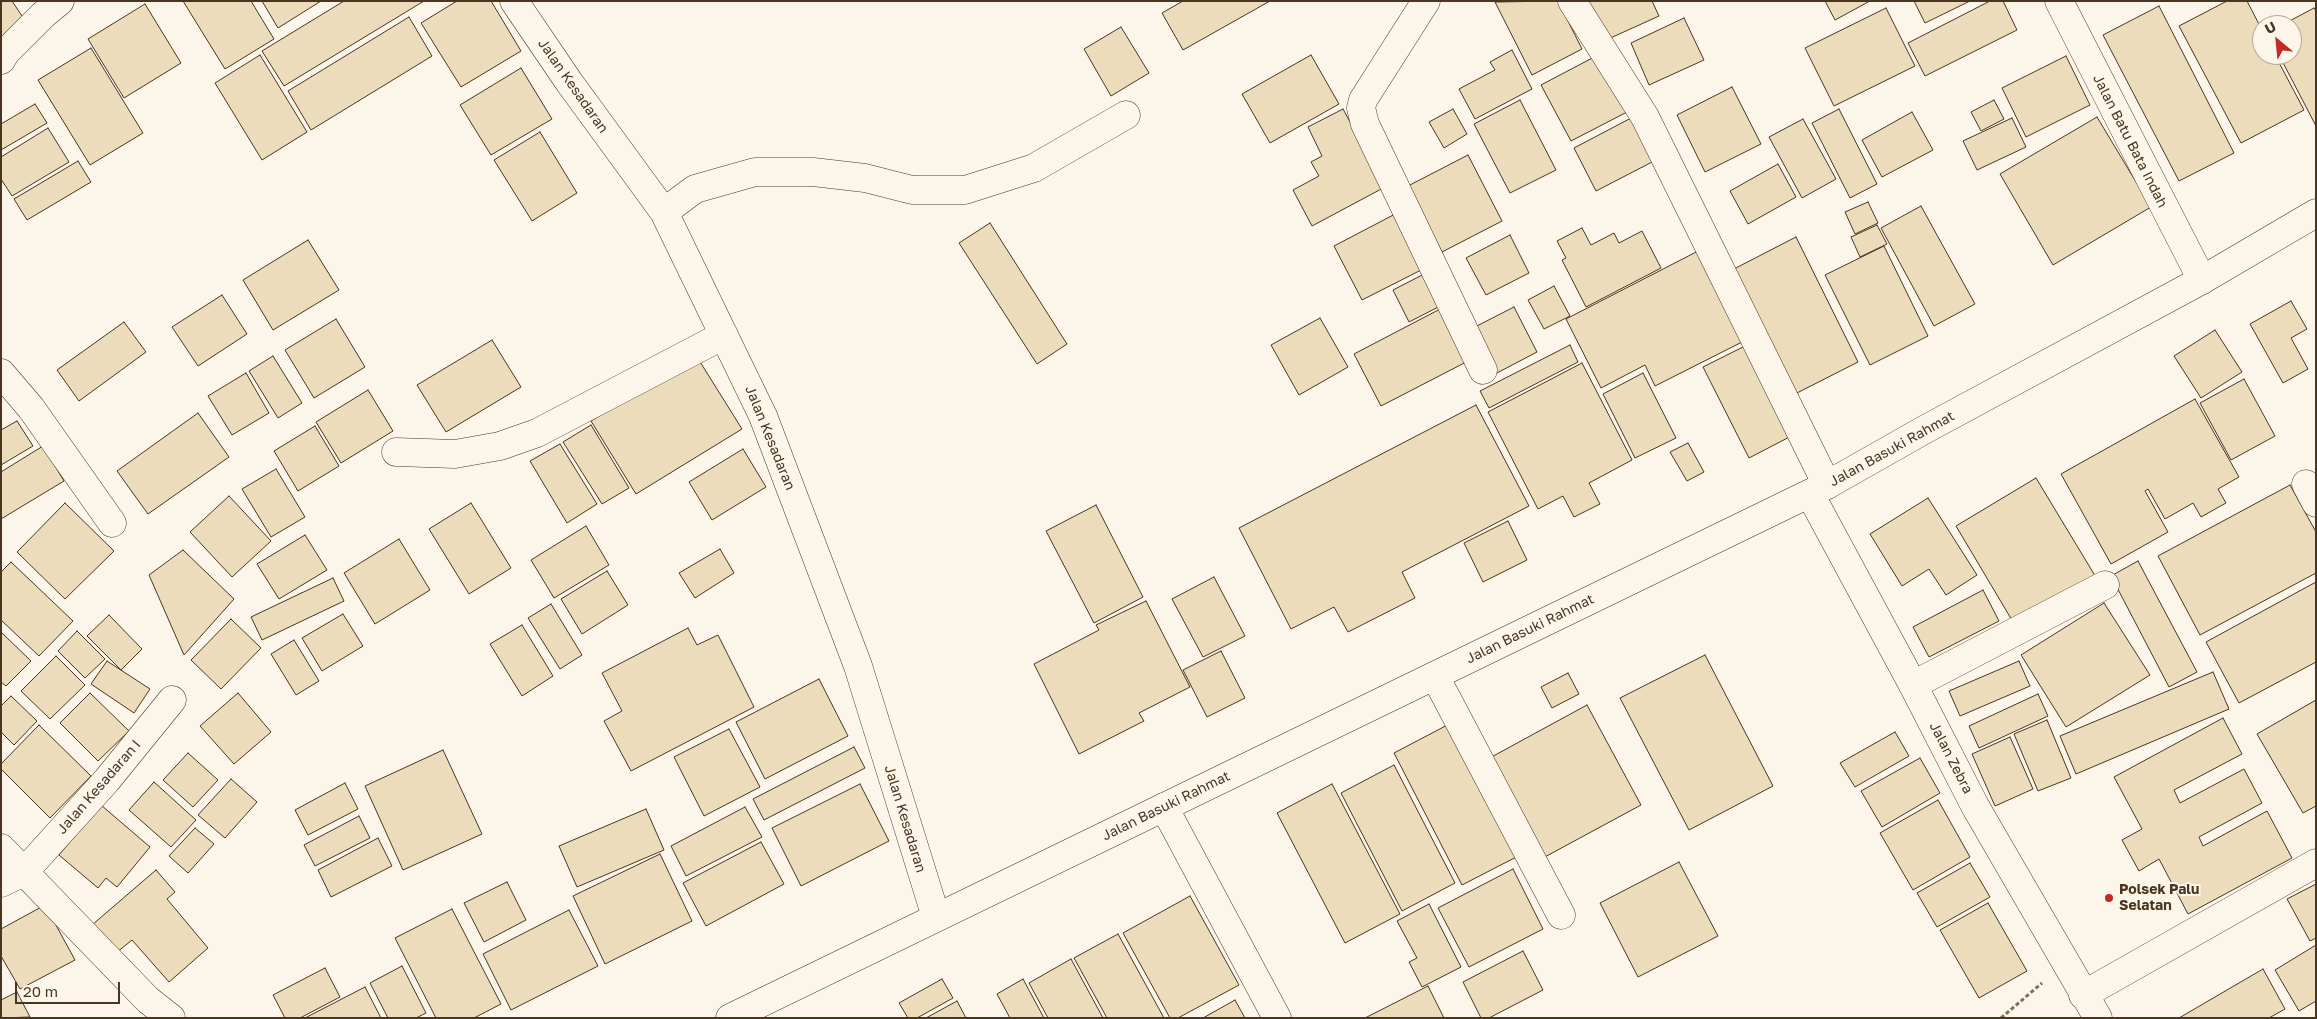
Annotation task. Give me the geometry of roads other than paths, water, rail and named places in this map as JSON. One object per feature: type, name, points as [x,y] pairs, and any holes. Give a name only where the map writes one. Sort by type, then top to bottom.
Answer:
[{"type":"main road","points":[[1,60],[6,52],[60,1]]},
{"type":"main road","name":"Jalan Kesadaran","points":[[514,1],[569,82],[664,212],[763,416],[858,666],[936,917]]},
{"type":"main road","points":[[1426,1],[1363,100],[1361,108],[1365,124],[1483,370]]},
{"type":"main road","name":"Jalan Zebra","points":[[1572,1],[1645,117],[1819,490],[1913,685],[1975,806],[2098,1018]]},
{"type":"main road","name":"Jalan Batu Bata Indah","points":[[2058,1],[2202,280]]},
{"type":"main road","points":[[664,212],[694,189],[755,172],[813,172],[865,178],[912,190],[965,190],[1034,168],[1126,115]]},
{"type":"main road","name":"Jalan Basuki Rahmat","points":[[730,1018],[1819,490],[1924,430],[2202,280],[2316,213]]},
{"type":"main road","points":[[396,452],[455,454],[500,446],[537,434],[724,335]]},
{"type":"main road","points":[[1,373],[32,408],[112,523]]},
{"type":"main road","points":[[1913,685],[2105,585]]},
{"type":"main road","points":[[1435,676],[1561,916]]},
{"type":"main road","name":"Jalan Kesadaran I","points":[[13,877],[107,780],[172,700]]},
{"type":"main road","points":[[1164,807],[1277,1018]]},
{"type":"main road","points":[[1,848],[13,877],[148,1000],[171,1018]]},
{"type":"main road","points":[[2084,995],[2316,863]]},
{"type":"place","name":"Polsek Palu Selatan","points":[[2109,898]]}]
